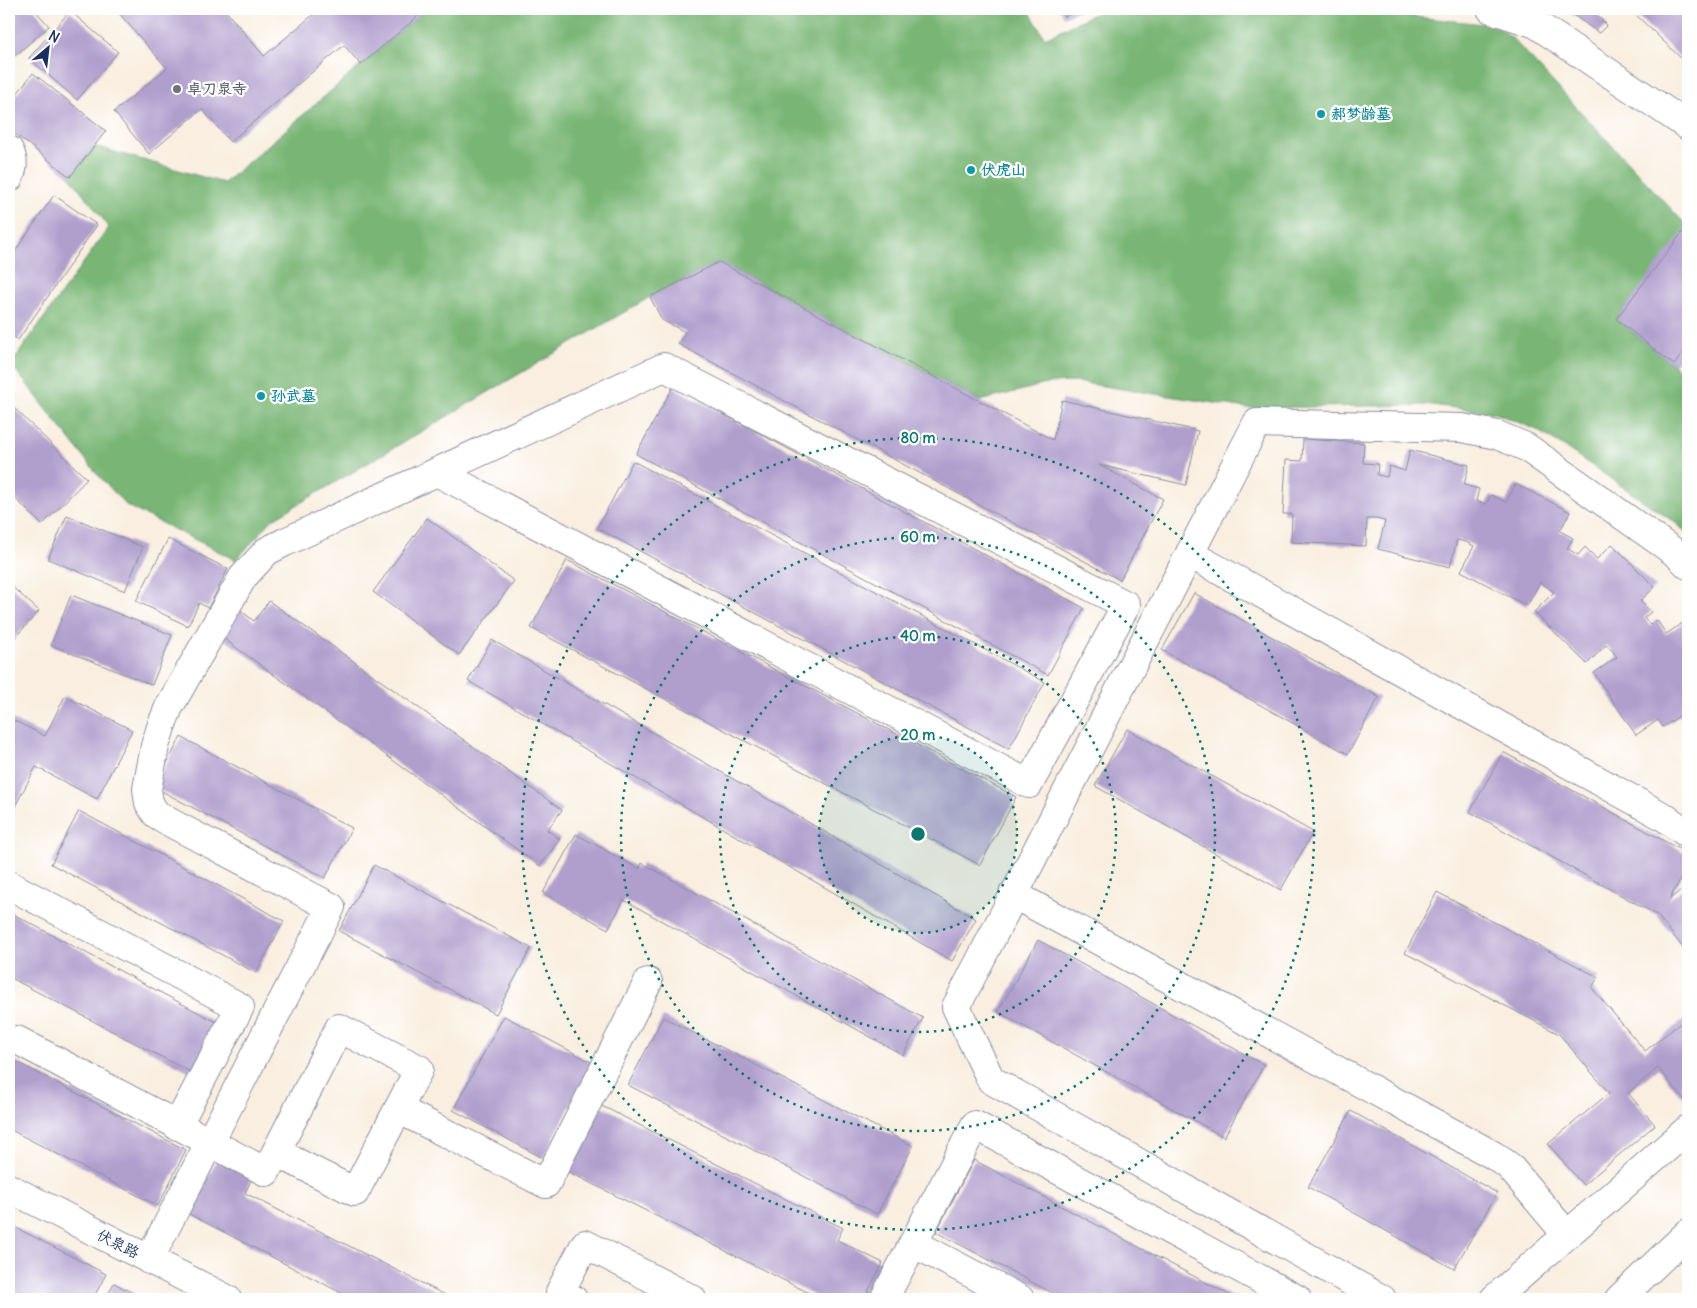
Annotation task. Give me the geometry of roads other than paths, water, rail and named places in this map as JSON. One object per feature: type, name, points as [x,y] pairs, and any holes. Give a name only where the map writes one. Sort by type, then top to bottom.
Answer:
[{"type":"street","points":[[1491,9],[1536,24],[1688,126]]},
{"type":"street","points":[[9,150],[13,159],[13,166],[9,178]]},
{"type":"street","points":[[149,1260],[331,908],[156,814],[149,803],[147,789],[155,746],[162,724],[243,577],[267,551],[437,472],[664,367],[1126,606],[1029,784],[437,472]]},
{"type":"street","points":[[1382,1299],[991,1080],[956,1007],[1257,423],[1462,428],[1497,435],[1526,447],[1677,554],[1688,565]]},
{"type":"street","points":[[1190,554],[1656,812],[1688,834]]},
{"type":"street","points":[[9,885],[240,1007],[177,1126]]},
{"type":"street","points":[[1013,894],[1493,1155],[1509,1166],[1567,1235]]},
{"type":"street","points":[[398,1109],[546,1184],[648,982]]},
{"type":"street","points":[[16,1040],[266,1172],[276,1152],[339,1028],[419,1069],[355,1192],[276,1152]]},
{"type":"street","points":[[893,1296],[914,1243],[974,1126],[1298,1299]]},
{"type":"street","points":[[1494,1299],[1688,1129]]},
{"type":"street","name":"伏泉路","points":[[9,1188],[227,1299]]},
{"type":"street","points":[[1619,1299],[1688,1233]]},
{"type":"street","points":[[914,1243],[1020,1299]]},
{"type":"street","points":[[574,1299],[560,1292],[585,1244],[692,1299]]},
{"type":"place","name":"卓刀泉寺","points":[[177,89]]},
{"type":"place","name":"郝梦龄墓","points":[[1321,114]]},
{"type":"place","name":"伏虎山","points":[[971,170]]},
{"type":"place","name":"孙武墓","points":[[261,396]]}]
